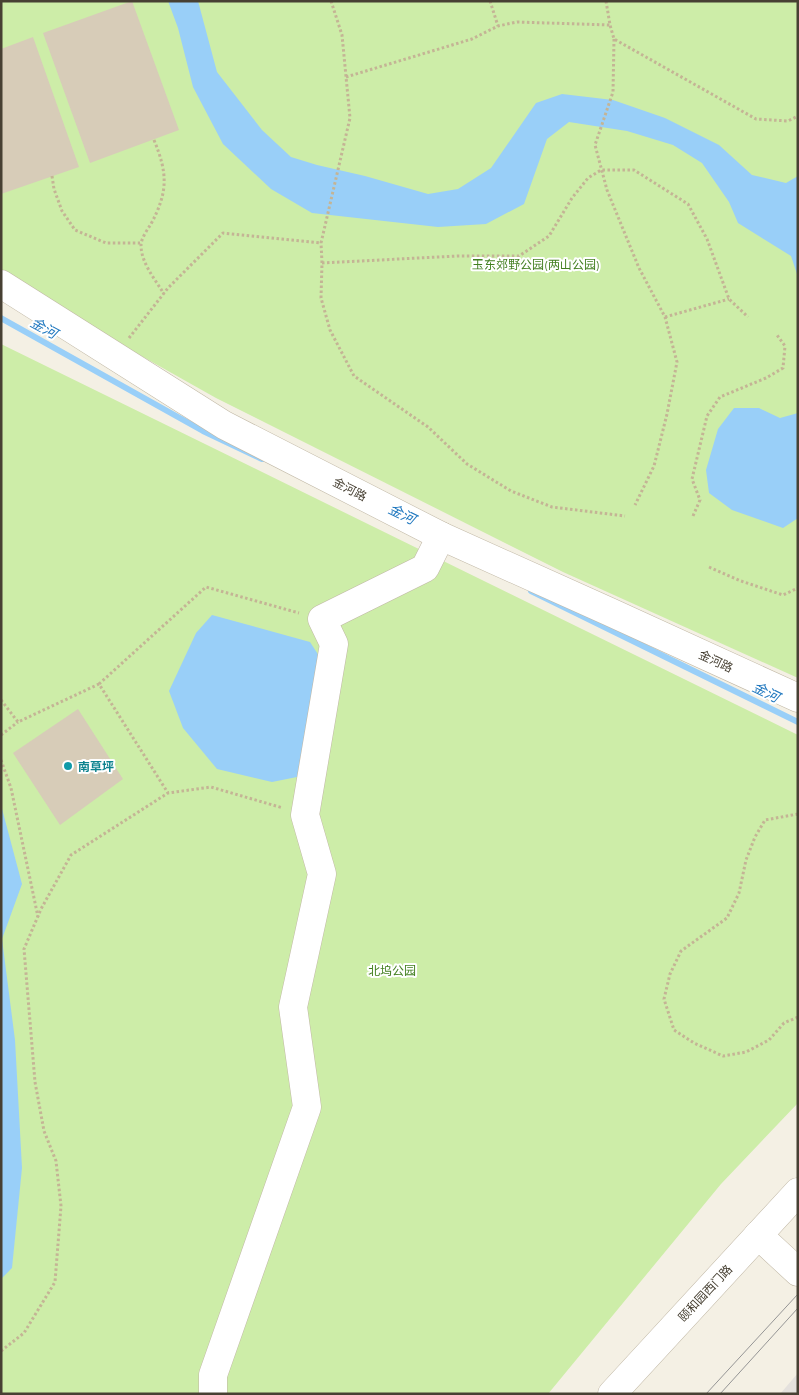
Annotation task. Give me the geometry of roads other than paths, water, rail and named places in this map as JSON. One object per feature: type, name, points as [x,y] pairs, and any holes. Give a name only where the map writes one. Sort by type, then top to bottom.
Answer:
[{"type":"street","name":"金河路","points":[[1,284],[224,425],[437,543],[610,612],[798,698]]},
{"type":"street","points":[[213,1394],[213,1375],[307,1107],[293,1007],[322,874],[304,815],[334,644],[322,619],[425,568],[437,543]]},
{"type":"street","name":"颐和园西门路","points":[[612,1394],[798,1192]]},
{"type":"street","points":[[758,1235],[798,1272]]},
{"type":"water","points":[[168,1],[198,1],[217,72],[262,130],[291,157],[428,194],[458,189],[491,168],[536,103],[562,94],[613,100],[665,118],[719,145],[752,175],[786,183],[798,176],[798,277],[791,256],[738,223],[729,202],[702,163],[673,145],[627,131],[569,122],[547,139],[524,204],[486,224],[438,227],[312,213],[271,189],[223,144],[193,87],[178,28]]},
{"type":"water","points":[[734,408],[759,408],[780,418],[798,413],[798,518],[783,528],[732,510],[709,493],[706,470],[718,429]]},
{"type":"water","points":[[212,615],[310,642],[321,659],[297,777],[272,782],[217,769],[183,728],[169,691],[196,633]]},
{"type":"water","points":[[1,805],[22,884],[2,939],[15,1040],[22,1168],[12,1268],[1,1279]]},
{"type":"waterway","name":"金河","points":[[1,318],[203,431],[262,459]]},
{"type":"waterway","name":"金河","points":[[531,591],[798,722]]},
{"type":"tram line","points":[[706,1394],[798,1294]]},
{"type":"tram line","points":[[720,1394],[798,1308]]},
{"type":"place","name":"南草坪","points":[[68,766]]},
{"type":"park label","name":"玉东郊野公园(两山公园)","points":[[536,264]]},
{"type":"park label","name":"北坞公园","points":[[392,970]]}]
